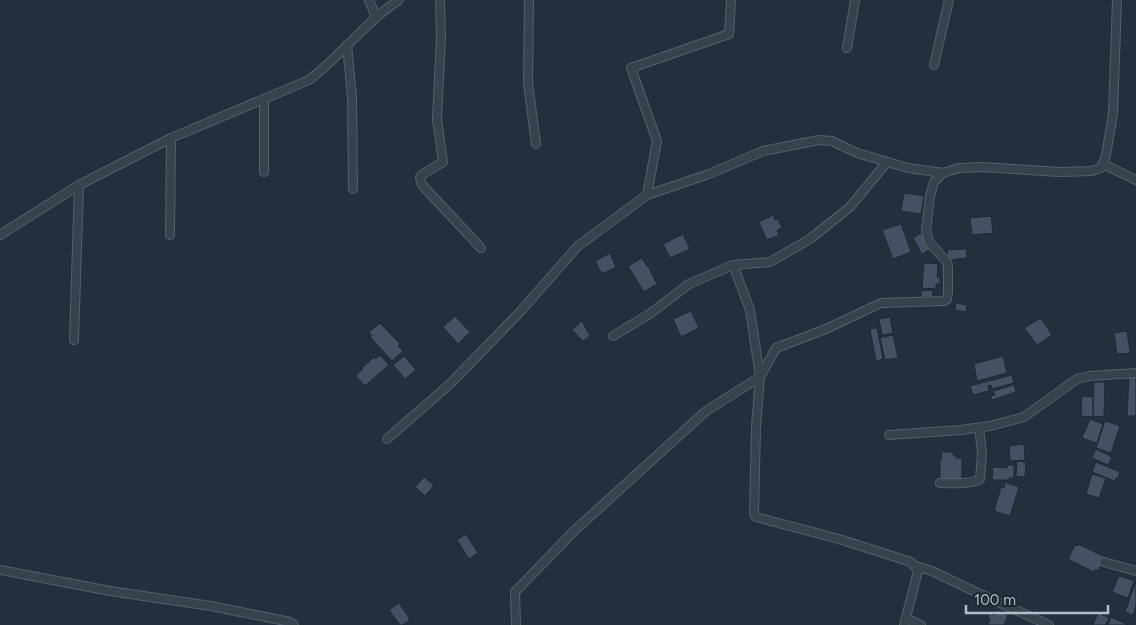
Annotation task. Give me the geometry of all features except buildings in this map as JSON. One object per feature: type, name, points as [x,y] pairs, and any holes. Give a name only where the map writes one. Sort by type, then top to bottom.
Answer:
[{"type":"street","points":[[369,0],[376,17]]},
{"type":"street","points":[[0,235],[79,185],[171,138],[309,80],[326,67],[376,17],[400,0]]},
{"type":"street","points":[[440,0],[441,37],[437,118],[443,162],[423,174],[420,178],[422,185],[434,199],[481,248]]},
{"type":"street","points":[[528,0],[528,83],[536,144]]},
{"type":"street","points":[[647,195],[657,141],[631,68],[729,34],[731,0]]},
{"type":"street","points":[[847,48],[855,0]]},
{"type":"street","points":[[934,66],[949,0]]},
{"type":"street","points":[[387,439],[450,383],[519,313],[578,246],[647,195],[708,174],[763,151],[819,140],[832,142],[857,153],[908,168],[943,173],[959,168],[983,166],[1060,172],[1092,171],[1101,168],[1113,114],[1117,0]]},
{"type":"street","points":[[347,45],[352,97],[352,189]]},
{"type":"street","points":[[264,99],[264,172]]},
{"type":"street","points":[[170,235],[171,138]]},
{"type":"street","points":[[613,336],[651,313],[688,284],[733,265],[770,262],[810,239],[850,207],[887,162]]},
{"type":"street","points":[[1103,164],[1136,180]]},
{"type":"street","points":[[516,625],[515,592],[574,531],[706,411],[760,377],[776,348],[826,329],[881,303],[944,301],[947,299],[948,266],[944,258],[929,242],[926,230],[930,196],[934,182],[943,173]]},
{"type":"street","points":[[74,340],[79,185]]},
{"type":"street","points":[[733,265],[750,310],[760,377],[753,510],[756,517],[840,539],[911,562],[916,566],[932,571],[978,594],[1049,625]]},
{"type":"street","points":[[889,435],[979,428],[1024,416],[1078,379],[1089,376],[1136,373]]},
{"type":"street","points":[[940,484],[977,481],[980,479],[982,453],[979,428]]},
{"type":"street","points":[[1104,562],[1136,571]]},
{"type":"street","points":[[916,566],[918,571],[905,622],[921,625]]},
{"type":"street","points":[[0,570],[110,591],[211,606],[290,622],[294,625]]}]
